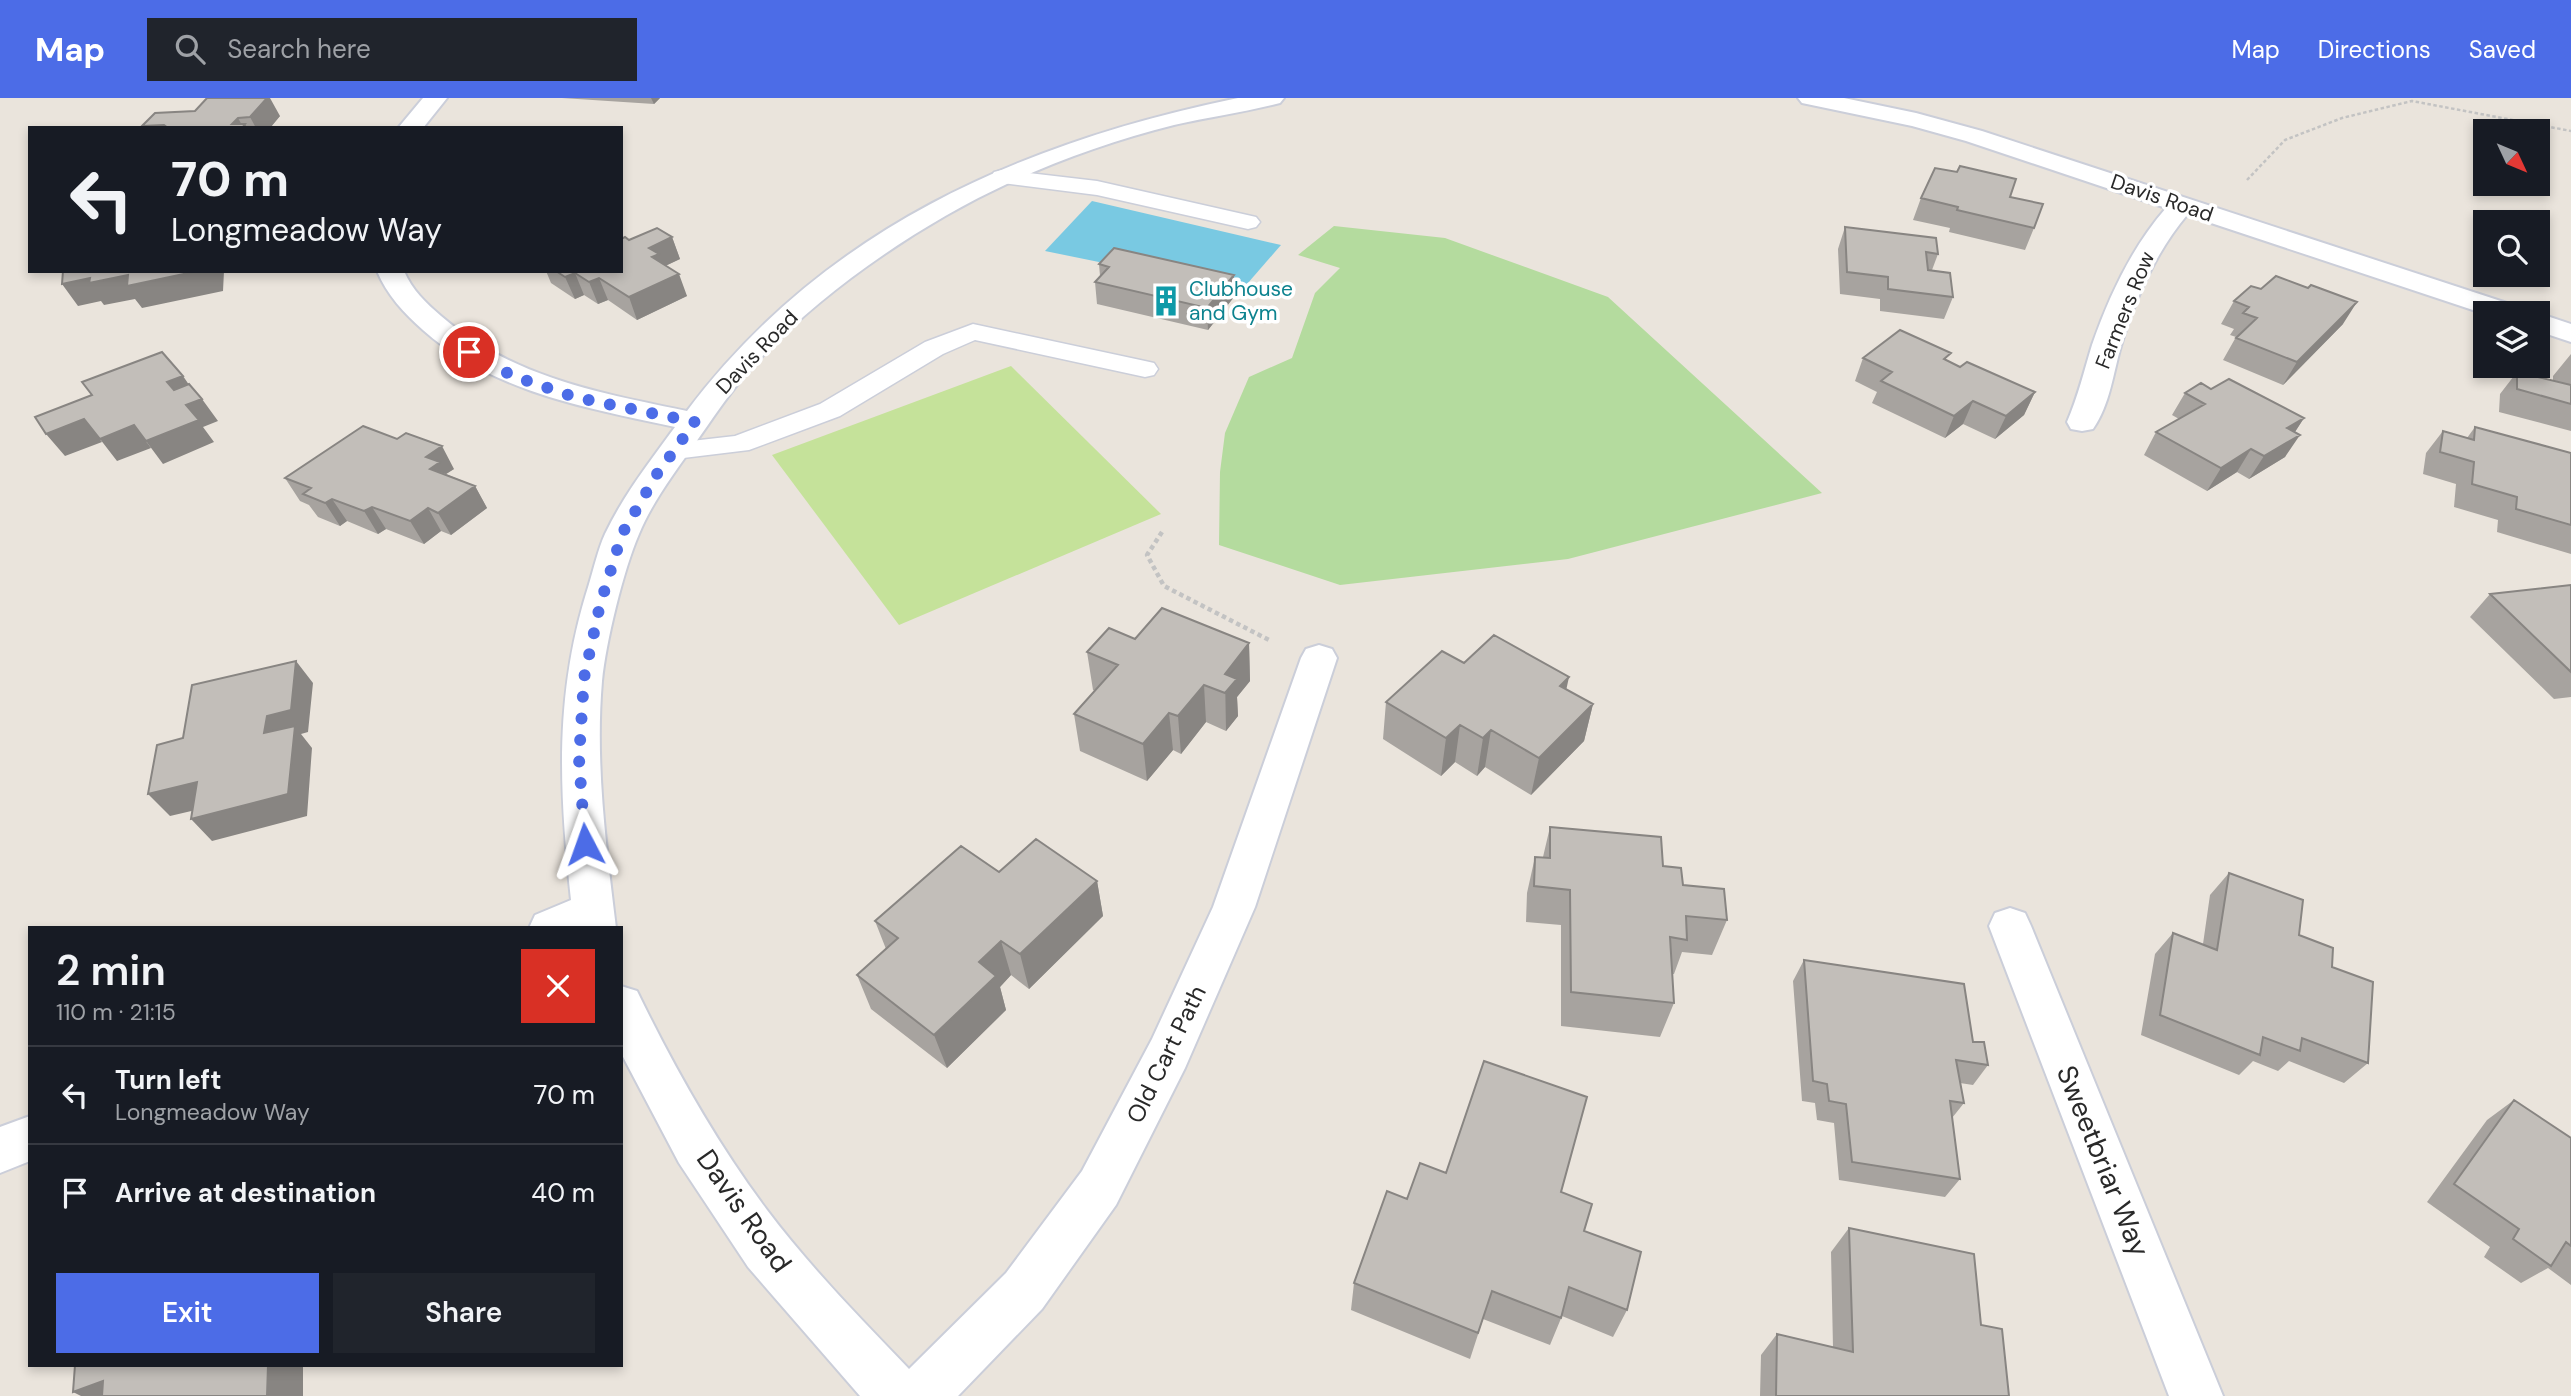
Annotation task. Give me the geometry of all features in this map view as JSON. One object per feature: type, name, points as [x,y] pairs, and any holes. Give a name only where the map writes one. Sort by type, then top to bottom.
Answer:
[{"type":"street","points":[[412,126],[435,98]]},
{"type":"street","name":"Davis Road","points":[[593,919],[579,759],[584,678],[600,605],[622,534],[657,474],[732,372],[778,326],[828,284],[882,243],[943,206],[1002,177],[1110,136],[1170,119],[1272,98]]},
{"type":"street","name":"Davis Road","points":[[1810,98],[1916,120],[1975,136],[2473,301]]},
{"type":"street","name":"Farmers Row","points":[[2082,422],[2095,392],[2107,345],[2134,278],[2154,238],[2181,206]]},
{"type":"street","points":[[391,273],[397,288],[433,325],[469,352],[513,376],[574,397],[695,422]]},
{"type":"street","points":[[2550,326],[2571,333]]},
{"type":"street","name":"Old Cart Path","points":[[920,1396],[1024,1291],[1099,1188],[1169,1053],[1234,907],[1319,658]]},
{"type":"street","points":[[560,926],[593,919]]},
{"type":"street","name":"Sweetbriar Way","points":[[2010,926],[2196,1396]]},
{"type":"street","name":"Davis Road","points":[[623,1009],[643,1053],[686,1129],[748,1226],[825,1320],[897,1396]]},
{"type":"street","points":[[0,1150],[28,1139]]},
{"type":"lane","points":[[1002,177],[1097,188],[1248,222]]},
{"type":"lane","points":[[675,450],[739,444],[830,410],[934,348],[973,332],[1145,369]]},
{"type":"path","points":[[2213,216],[2285,140],[2342,118],[2412,101],[2571,131]]},
{"type":"path","points":[[1162,532],[1147,555],[1164,586],[1258,636],[1319,658]]},
{"type":"green space","points":[[1334,226],[1445,238],[1608,297],[1822,493],[1568,559],[1340,585],[1219,545],[1220,472],[1225,433],[1249,377],[1292,358],[1315,293],[1340,268],[1298,255]]},
{"type":"green space","points":[[1011,366],[1161,514],[899,625],[772,455]]},
{"type":"water","points":[[1092,201],[1281,245],[1241,291],[1045,251]]},
{"type":"building","points":[[207,98],[267,98],[250,117],[238,118],[232,124],[245,124],[244,126],[142,126],[155,113],[195,111]]},
{"type":"building","points":[[1960,166],[2016,179],[2010,197],[2043,204],[2034,228],[1957,210],[1958,207],[1921,198],[1935,168],[1957,172]]},
{"type":"building","points":[[1845,227],[1936,238],[1938,254],[1926,252],[1928,270],[1950,273],[1953,297],[1888,289],[1888,277],[1847,272]]},
{"type":"building","points":[[657,228],[672,237],[649,248],[659,254],[652,257],[679,274],[629,297],[599,278],[589,282],[575,273],[623,273],[623,238],[629,240]]},
{"type":"building","points":[[1114,248],[1234,275],[1207,308],[1095,282],[1109,267],[1099,264]]},
{"type":"building","points":[[63,273],[189,273],[127,286],[128,275],[89,283],[90,278],[62,284]]},
{"type":"building","points":[[559,273],[575,273],[565,277]]},
{"type":"building","points":[[2276,276],[2308,288],[2311,285],[2357,302],[2297,362],[2236,338],[2257,318],[2243,313],[2249,307],[2234,301],[2251,286],[2261,289]]},
{"type":"building","points":[[1900,330],[1951,353],[1944,359],[1960,367],[1967,362],[2035,392],[2006,416],[1973,401],[1954,416],[1881,381],[1892,372],[1863,358]]},
{"type":"building","points":[[162,352],[183,376],[167,382],[174,390],[189,384],[202,399],[186,405],[199,420],[146,441],[134,425],[100,439],[84,419],[46,434],[35,417],[92,395],[82,382]]},
{"type":"building","points":[[2517,378],[2542,378],[2571,385],[2571,404],[2517,389]]},
{"type":"building","points":[[2229,379],[2304,418],[2287,428],[2300,435],[2264,456],[2251,449],[2221,468],[2156,432],[2205,404],[2185,393],[2201,383],[2211,389]]},
{"type":"building","points":[[363,426],[397,439],[406,433],[442,446],[426,457],[440,462],[430,469],[475,486],[438,513],[428,508],[410,521],[372,507],[364,511],[332,499],[325,503],[303,494],[311,488],[285,478]]},
{"type":"building","points":[[2475,427],[2571,453],[2571,525],[2516,509],[2517,497],[2472,484],[2474,462],[2440,452],[2443,431],[2474,440]]},
{"type":"building","points":[[2571,585],[2571,672],[2490,594]]},
{"type":"building","points":[[1162,608],[1249,643],[1225,674],[1237,679],[1225,693],[1204,685],[1178,716],[1169,713],[1143,744],[1074,714],[1118,665],[1087,652],[1109,628],[1135,639]]},
{"type":"building","points":[[1494,635],[1569,677],[1560,686],[1593,704],[1539,758],[1491,730],[1483,738],[1460,725],[1446,738],[1386,702],[1442,651],[1464,663]]},
{"type":"building","points":[[296,661],[291,710],[267,716],[264,733],[295,726],[288,794],[191,819],[197,782],[148,794],[157,745],[183,738],[192,685]]},
{"type":"building","points":[[1550,827],[1661,837],[1663,866],[1681,868],[1683,885],[1724,889],[1727,920],[1686,916],[1687,940],[1670,937],[1674,1003],[1571,992],[1570,890],[1534,886],[1535,857],[1550,858]]},
{"type":"building","points":[[1036,839],[1097,881],[1020,954],[1001,941],[979,962],[996,976],[934,1035],[857,975],[898,938],[875,921],[961,846],[999,872]]},
{"type":"building","points":[[2229,873],[2303,900],[2299,935],[2333,948],[2332,967],[2373,982],[2368,1063],[2302,1038],[2300,1051],[2263,1037],[2260,1055],[2160,1015],[2173,933],[2217,950]]},
{"type":"building","points":[[1804,960],[1964,984],[1973,1042],[1984,1042],[1988,1065],[1956,1060],[1964,1103],[1950,1101],[1960,1179],[1852,1162],[1846,1104],[1829,1101],[1827,1084],[1813,1081]]},
{"type":"building","points":[[1484,1061],[1587,1097],[1561,1192],[1592,1204],[1584,1231],[1641,1252],[1627,1310],[1569,1287],[1561,1318],[1492,1291],[1478,1333],[1354,1283],[1387,1191],[1407,1199],[1420,1163],[1446,1173]]},
{"type":"building","points":[[2514,1100],[2571,1138],[2571,1246],[2566,1242],[2551,1266],[2513,1239],[2519,1229],[2454,1184]]},
{"type":"building","points":[[1849,1228],[1974,1254],[1981,1325],[2002,1329],[2009,1396],[1776,1396],[1777,1334],[1853,1352]]},
{"type":"building","points":[[75,1367],[268,1367],[267,1396],[102,1396],[103,1381],[73,1392]]},
{"type":"place","name":"Clubhouse and Gym","points":[[1166,301]]},
{"type":"route","points":[[469,352],[513,376],[574,397],[695,422],[657,474],[622,534],[600,605],[584,678],[579,759],[585,844]]}]
